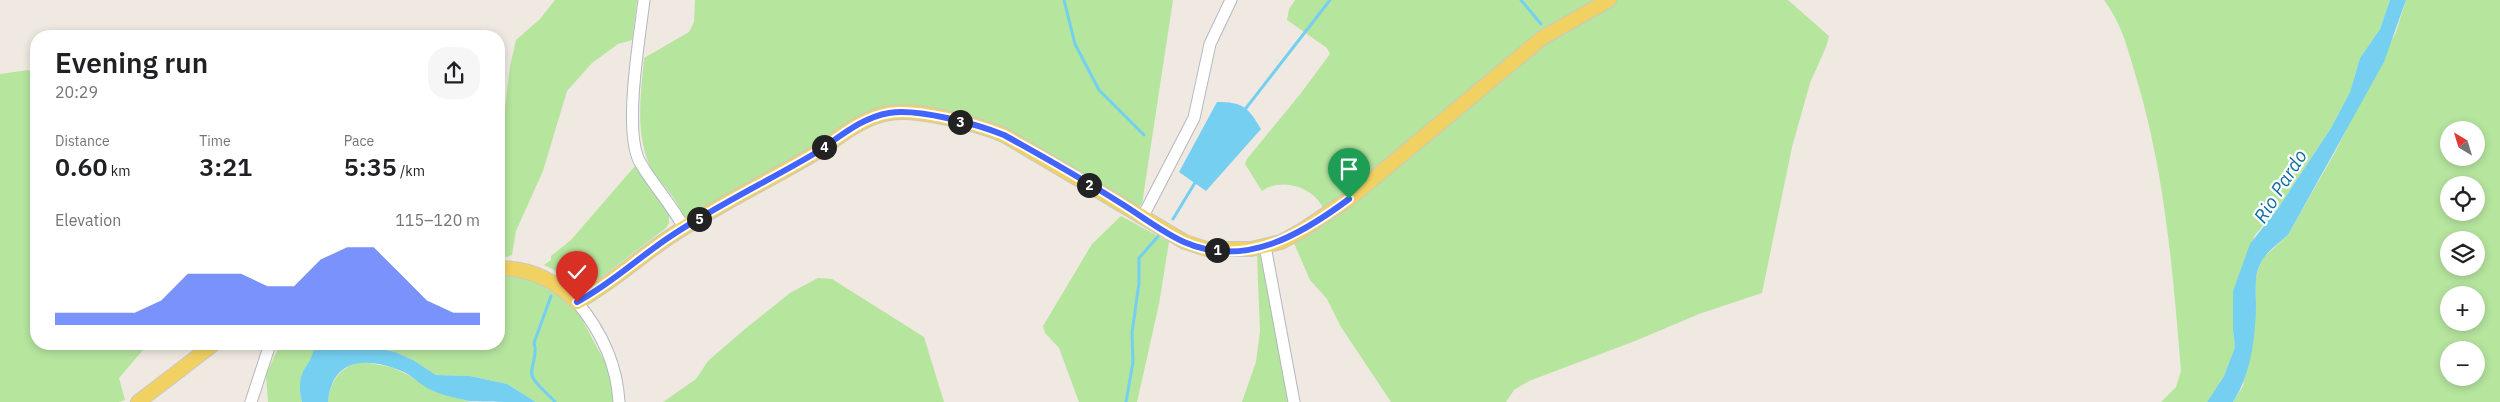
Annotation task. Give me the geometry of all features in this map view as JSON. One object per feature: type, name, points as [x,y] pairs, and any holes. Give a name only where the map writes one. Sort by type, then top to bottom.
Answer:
[{"type":"main road","points":[[505,269],[522,270],[552,281],[561,286],[577,302],[595,292],[636,260],[684,228],[814,154],[863,122],[883,114],[901,112],[988,128],[1004,135],[1185,242],[1207,249],[1237,250],[1281,242],[1332,212],[1542,38],[1609,0]]},
{"type":"main road","points":[[138,402],[206,350]]},
{"type":"street","points":[[644,0],[633,104],[635,146],[640,164],[672,207],[684,228]]},
{"type":"street","points":[[1142,218],[1194,118],[1210,44],[1231,0]]},
{"type":"street","points":[[1264,246],[1294,402]]},
{"type":"street","points":[[577,302],[589,317],[610,356],[616,378],[619,402]]},
{"type":"street","points":[[251,402],[268,350]]},
{"type":"green space","points":[[555,0],[637,0],[632,40],[618,44],[592,63],[567,91],[543,171],[516,231],[512,255],[505,258],[505,107],[510,66],[516,40],[540,19]]},
{"type":"green space","points":[[695,0],[1173,0],[1142,204],[1139,206],[1076,169],[1063,173],[985,129],[892,114],[683,222],[679,206],[649,164],[642,138],[640,111],[644,58],[689,32],[694,22]]},
{"type":"green space","points":[[1295,0],[1788,0],[1829,36],[1810,83],[1792,147],[1762,293],[1699,314],[1635,341],[1529,381],[1514,390],[1506,402],[1391,402],[1341,327],[1327,299],[1310,280],[1290,234],[1325,213],[1321,204],[1307,191],[1289,185],[1270,187],[1262,191],[1245,164],[1330,54],[1327,48],[1287,20],[1289,9]]},
{"type":"green space","points":[[2104,0],[2390,0],[2380,29],[2360,58],[2350,92],[2331,128],[2279,207],[2255,235],[2233,291],[2235,347],[2224,376],[2207,402],[2161,402],[2176,387],[2181,371],[2175,297],[2161,188],[2147,115],[2128,48],[2116,19]]},
{"type":"green space","points":[[2406,0],[2500,0],[2500,402],[2233,402],[2243,386],[2256,308],[2255,282],[2259,267],[2264,257],[2288,235],[2334,154],[2396,32]]},
{"type":"green space","points":[[30,70],[30,350],[143,350],[119,378],[125,400],[119,402],[0,402],[0,74]]},
{"type":"green space","points":[[635,166],[669,214],[669,223],[666,228],[599,279],[575,290],[562,274],[544,265],[551,260],[551,256],[571,240]]},
{"type":"green space","points":[[1121,216],[1169,242],[1159,304],[1137,402],[1079,402],[1059,348],[1045,333],[1043,326],[1092,244]]},
{"type":"green space","points":[[1261,254],[1290,402],[1242,402],[1256,362],[1260,331],[1257,256]]},
{"type":"green space","points":[[505,274],[530,276],[572,301],[605,362],[611,380],[613,402],[536,402],[507,384],[470,376],[436,375],[413,360],[395,352],[385,350],[505,350]]},
{"type":"green space","points":[[818,278],[832,279],[924,337],[944,402],[663,402],[696,379],[708,361],[790,293]]},
{"type":"green space","points":[[277,350],[324,350],[312,359],[303,373],[300,391],[302,402],[268,402],[266,375]]},
{"type":"green space","points":[[363,362],[391,367],[417,379],[431,390],[470,402],[328,402],[331,387],[338,375],[343,370]]},
{"type":"water","points":[[2390,0],[2406,0],[2384,62],[2288,235],[2268,252],[2260,265],[2256,282],[2256,307],[2251,356],[2239,391],[2233,402],[2207,402],[2224,376],[2235,347],[2233,291],[2250,244],[2279,207],[2331,128],[2350,92],[2360,58],[2380,29]]},
{"type":"water","points":[[1217,102],[1233,103],[1244,107],[1261,129],[1206,191],[1179,172]]},
{"type":"water","points":[[325,350],[385,350],[395,352],[413,360],[436,375],[470,376],[507,384],[536,402],[468,401],[431,390],[406,373],[393,368],[367,363],[355,364],[345,368],[337,375],[331,387],[328,402],[302,402],[300,382],[302,373],[312,359]]},
{"type":"waterway","points":[[1064,0],[1075,44],[1099,90],[1144,135]]},
{"type":"waterway","points":[[1243,112],[1330,0]]},
{"type":"waterway","points":[[1521,0],[1541,24]]},
{"type":"waterway","points":[[1173,219],[1196,181]]},
{"type":"waterway","points":[[1126,402],[1133,362],[1132,333],[1139,283],[1139,258],[1161,233]]},
{"type":"waterway","points":[[551,296],[534,343],[535,353],[532,374],[533,378],[555,402]]},
{"type":"waterway","name":"Rio Pardo","points":[[316,402],[316,369],[324,350]]},
{"type":"route","points":[[577,302],[595,292],[636,260],[686,226],[814,154],[863,122],[873,117],[891,113],[926,115],[988,128],[1028,148],[1122,204],[1166,233],[1207,249],[1251,250],[1281,242],[1318,221],[1349,199]]}]
